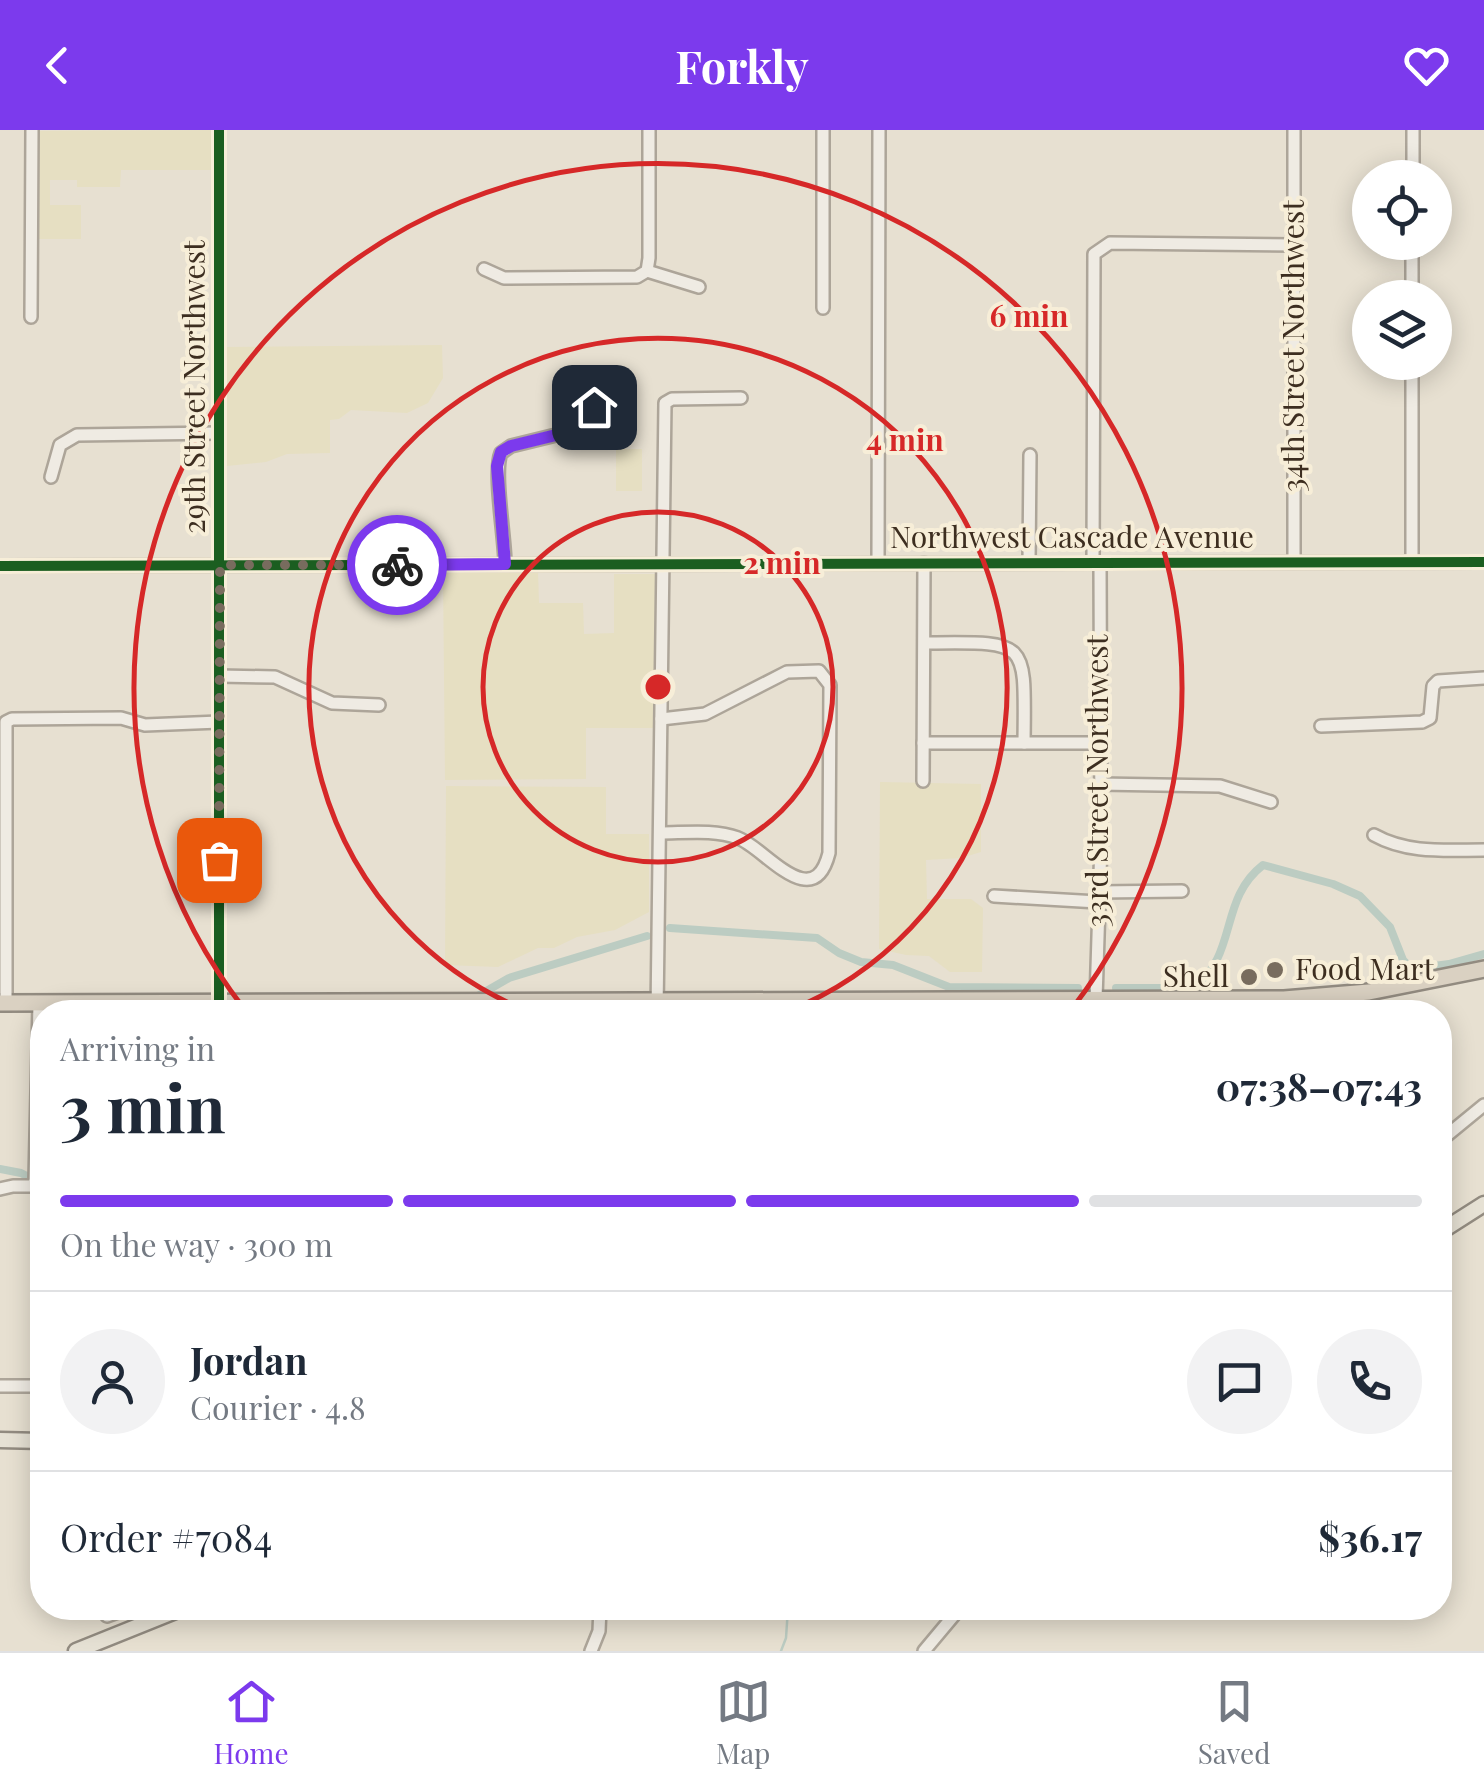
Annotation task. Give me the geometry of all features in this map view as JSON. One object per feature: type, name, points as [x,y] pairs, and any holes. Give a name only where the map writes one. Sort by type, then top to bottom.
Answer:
[{"type":"highway","points":[[1096,1000],[1313,997],[1369,992],[1484,969]]},
{"type":"highway","points":[[3,1003],[30,1003]]},
{"type":"main road","points":[[1452,1224],[1484,1204]]},
{"type":"main road","points":[[0,1440],[30,1440]]},
{"type":"main road","points":[[76,1651],[153,1620]]},
{"type":"street","points":[[31,317],[32,130]]},
{"type":"street","name":"29th Street Northwest","points":[[219,130],[219,1000]]},
{"type":"street","points":[[484,269],[504,278],[637,277],[646,271],[650,258],[649,130]]},
{"type":"street","points":[[823,130],[823,308]]},
{"type":"street","points":[[878,563],[879,130]]},
{"type":"street","name":"34th Street Northwest","points":[[1294,130],[1294,562]]},
{"type":"street","points":[[1412,160],[1413,130]]},
{"type":"street","name":"33rd Street Northwest","points":[[1096,1000],[1099,743],[1093,261],[1096,251],[1110,243],[1294,245]]},
{"type":"street","points":[[646,271],[699,287]]},
{"type":"street","points":[[1412,380],[1412,562]]},
{"type":"street","points":[[657,1000],[665,402],[741,398]]},
{"type":"street","points":[[505,564],[497,466],[501,452],[556,435],[594,407]]},
{"type":"street","points":[[51,477],[60,445],[77,435],[219,434]]},
{"type":"street","points":[[1030,455],[1030,563]]},
{"type":"street","name":"Northwest Cascade Avenue","points":[[0,566],[1484,562]]},
{"type":"street","points":[[923,781],[924,563]]},
{"type":"street","points":[[925,643],[991,642],[1010,647],[1019,658],[1024,676],[1024,743]]},
{"type":"street","points":[[660,833],[725,834],[749,843],[788,876],[802,879],[819,872],[829,853],[830,685],[819,671],[786,672],[705,714],[661,719]]},
{"type":"street","points":[[219,676],[276,677],[332,703],[379,705]]},
{"type":"street","points":[[1321,726],[1422,722],[1430,718],[1438,681],[1484,678]]},
{"type":"street","points":[[3,1003],[4,744],[8,720],[121,718],[145,725],[219,722]]},
{"type":"street","points":[[923,743],[1099,743]]},
{"type":"street","points":[[1099,784],[1220,786],[1271,802]]},
{"type":"street","points":[[1374,834],[1394,846],[1484,850]]},
{"type":"street","points":[[994,896],[1099,897],[1182,891]]},
{"type":"street","points":[[1452,1131],[1484,1106]]},
{"type":"street","points":[[0,1190],[30,1186]]},
{"type":"street","points":[[0,1386],[30,1386]]},
{"type":"street","points":[[591,1651],[599,1620]]},
{"type":"street","points":[[924,1651],[950,1620]]},
{"type":"shaded area","points":[[211,130],[211,170],[121,170],[120,187],[77,187],[77,180],[50,180],[50,205],[81,205],[81,239],[34,239],[34,131]]},
{"type":"shaded area","points":[[442,345],[443,378],[428,403],[407,413],[351,410],[330,420],[330,453],[287,454],[266,462],[227,466],[225,347]]},
{"type":"shaded area","points":[[616,449],[642,449],[642,491],[616,491]]},
{"type":"shaded area","points":[[538,571],[539,603],[583,603],[584,634],[614,633],[614,574],[657,574],[659,728],[586,728],[586,779],[445,780],[443,572]]},
{"type":"shaded area","points":[[880,782],[981,784],[981,852],[961,858],[926,860],[927,899],[971,899],[983,908],[982,972],[950,972],[929,956],[879,949]]},
{"type":"shaded area","points":[[446,786],[606,787],[606,834],[649,834],[649,912],[615,930],[577,937],[554,948],[538,948],[498,967],[445,965]]},
{"type":"waterway","points":[[1116,988],[1193,988],[1217,959],[1240,894],[1263,865],[1333,884],[1360,896],[1390,927],[1403,960],[1412,969],[1484,954]]},
{"type":"waterway","points":[[670,928],[817,938],[861,962],[893,965],[949,987],[1078,988]]},
{"type":"waterway","points":[[476,997],[509,978],[647,936]]},
{"type":"waterway","points":[[0,1169],[30,1178]]},
{"type":"waterway","points":[[781,1651],[787,1620]]},
{"type":"cycle path","points":[[219,130],[219,1000]]},
{"type":"cycle path","points":[[0,566],[1484,562]]},
{"type":"way so far","points":[[219,860],[220,565],[397,565]]},
{"type":"place","name":"Food Mart","points":[[1275,970]]},
{"type":"place","name":"Shell","points":[[1249,977]]},
{"type":"route","points":[[397,565],[505,564],[497,466],[501,452],[556,435],[594,407]]}]
